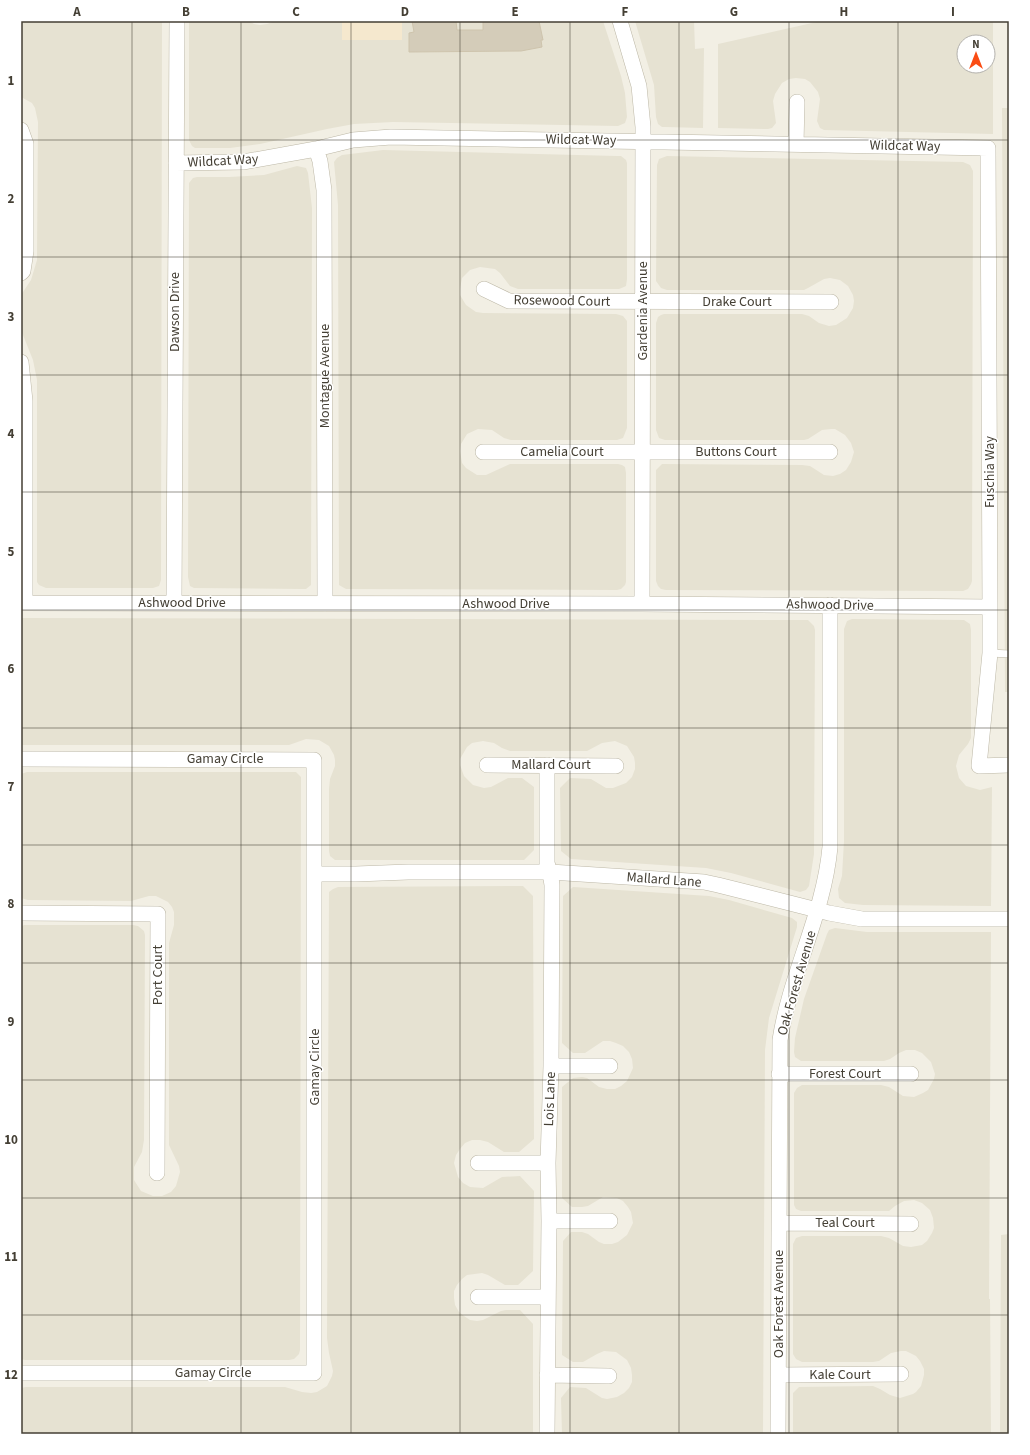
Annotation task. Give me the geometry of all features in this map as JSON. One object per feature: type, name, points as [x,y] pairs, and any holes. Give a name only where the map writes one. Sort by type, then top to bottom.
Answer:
[{"type":"street","name":"Dawson Drive","points":[[174,603],[177,21]]},
{"type":"street","name":"Gardenia Avenue","points":[[620,21],[639,86],[643,141],[642,604]]},
{"type":"street","points":[[796,144],[797,102]]},
{"type":"street","points":[[21,130],[26,144],[26,251],[23,271],[21,273]]},
{"type":"street","name":"Wildcat Way","points":[[176,163],[243,162],[353,140],[391,137],[988,148]]},
{"type":"street","name":"Montague Avenue","points":[[316,148],[320,161],[324,190],[325,604]]},
{"type":"street","name":"Fuschia Way","points":[[988,148],[990,653],[979,766],[1009,765]]},
{"type":"street","name":"Rosewood Court","points":[[484,289],[509,301],[643,302]]},
{"type":"street","name":"Drake Court","points":[[643,302],[831,302]]},
{"type":"street","points":[[21,362],[25,401],[23,603]]},
{"type":"street","name":"Camelia Court","points":[[483,452],[642,452]]},
{"type":"street","name":"Buttons Court","points":[[642,452],[830,452]]},
{"type":"street","name":"Ashwood Drive","points":[[23,603],[642,604],[990,607]]},
{"type":"street","name":"Oak Forest Avenue","points":[[778,1434],[780,1040],[783,1024],[825,885],[830,848],[830,605]]},
{"type":"street","name":"Gamay Circle","points":[[21,759],[314,760],[315,874],[314,1373],[21,1373]]},
{"type":"street","name":"Mallard Court","points":[[487,765],[616,766]]},
{"type":"street","name":"Lois Lane","points":[[547,765],[547,863],[552,885],[551,1066],[548,1163],[549,1221],[547,1434]]},
{"type":"street","name":"Mallard Lane","points":[[315,874],[408,872],[550,872],[704,882],[817,910],[862,919],[1009,919]]},
{"type":"street","name":"Port Court","points":[[21,913],[158,914],[157,1173]]},
{"type":"street","points":[[551,1066],[610,1066]]},
{"type":"street","name":"Forest Court","points":[[779,1074],[911,1074]]},
{"type":"street","points":[[478,1164],[548,1163]]},
{"type":"street","points":[[549,1221],[610,1221]]},
{"type":"street","name":"Teal Court","points":[[779,1223],[911,1224]]},
{"type":"street","points":[[478,1297],[548,1297]]},
{"type":"street","name":"Kale Court","points":[[779,1375],[901,1374]]},
{"type":"street","points":[[547,1375],[609,1376]]},
{"type":"lane","points":[[990,653],[1009,654]]},
{"type":"shaded area","points":[[21,21],[162,21],[161,580],[159,586],[153,588],[46,588],[39,585],[37,582],[37,380],[33,360],[21,330],[21,295],[31,280],[37,260],[38,122],[35,108],[32,103],[21,97]]},
{"type":"shaded area","points":[[189,21],[249,21],[260,25],[275,21],[342,21],[342,40],[402,39],[402,21],[603,21],[621,76],[625,93],[627,117],[625,123],[618,126],[393,122],[354,124],[260,144],[230,148],[195,148],[189,140]]},
{"type":"shaded area","points":[[342,21],[402,21],[402,40],[342,40]]},
{"type":"shaded area","points":[[635,21],[694,21],[695,49],[704,48],[703,128],[662,127],[658,124],[656,117],[654,85]]},
{"type":"shaded area","points":[[821,21],[993,21],[993,34],[956,34],[956,74],[993,74],[993,134],[824,130],[820,128],[817,121],[820,99],[818,92],[810,82],[805,79],[796,78],[789,79],[782,83],[775,94],[773,101],[776,123],[772,128],[718,128],[718,44]]},
{"type":"shaded area","points":[[1002,108],[1009,108],[1009,692],[1005,692]]},
{"type":"shaded area","points":[[383,150],[621,156],[626,160],[626,286],[619,289],[518,289],[510,286],[495,269],[480,267],[470,270],[462,278],[460,289],[460,295],[466,305],[476,312],[616,314],[623,316],[627,321],[627,428],[623,438],[617,440],[511,440],[504,438],[492,430],[478,429],[467,434],[461,444],[460,451],[462,463],[466,468],[477,475],[486,475],[510,464],[618,464],[625,467],[626,582],[621,589],[346,589],[339,585],[338,205],[334,162],[342,155]]},
{"type":"shaded area","points":[[667,156],[963,162],[970,165],[973,171],[972,581],[968,589],[963,591],[666,590],[661,589],[658,586],[656,581],[656,470],[662,464],[802,465],[810,466],[824,475],[833,476],[846,470],[851,462],[854,452],[851,443],[845,435],[835,429],[822,430],[804,440],[665,440],[659,438],[656,430],[656,323],[658,317],[664,314],[802,314],[809,316],[819,323],[829,326],[836,325],[847,318],[853,308],[854,301],[853,295],[848,286],[840,280],[830,278],[824,279],[804,290],[667,290],[661,288],[656,281],[657,165],[659,159]]},
{"type":"shaded area","points":[[297,166],[306,168],[308,173],[312,208],[311,585],[306,589],[194,588],[190,586],[188,577],[189,183],[193,178],[197,177],[264,175]]},
{"type":"shaded area","points":[[21,618],[808,620],[814,626],[815,630],[814,854],[809,886],[806,890],[800,892],[731,873],[706,868],[571,859],[561,851],[560,788],[570,778],[591,779],[606,788],[613,788],[626,783],[632,777],[635,769],[634,757],[627,746],[615,741],[602,743],[587,751],[510,751],[494,743],[483,741],[472,743],[467,747],[460,759],[460,765],[464,776],[473,785],[484,788],[491,787],[508,778],[522,778],[534,787],[534,850],[524,860],[335,860],[330,856],[329,851],[329,789],[330,779],[335,766],[335,760],[329,746],[319,740],[306,739],[289,745],[21,745]]},
{"type":"shaded area","points":[[852,619],[964,620],[970,624],[971,738],[959,755],[956,766],[959,778],[966,786],[980,790],[992,787],[991,906],[863,905],[845,903],[839,898],[838,889],[842,876],[844,841],[844,629],[847,621]]},
{"type":"shaded area","points":[[27,772],[296,772],[301,777],[300,1350],[299,1354],[294,1359],[21,1359],[21,927],[24,925],[133,925],[138,926],[144,931],[144,1140],[142,1152],[134,1167],[134,1180],[141,1191],[153,1196],[162,1196],[171,1192],[176,1186],[180,1172],[179,1166],[169,1145],[169,943],[174,925],[174,912],[168,902],[156,896],[149,896],[131,901],[28,900],[21,898],[21,774]]},
{"type":"shaded area","points":[[523,886],[533,896],[534,1139],[519,1152],[504,1152],[488,1142],[472,1140],[465,1143],[460,1149],[456,1155],[454,1163],[458,1177],[463,1183],[470,1187],[483,1188],[502,1177],[520,1176],[534,1191],[533,1271],[518,1285],[505,1285],[482,1273],[467,1275],[457,1285],[454,1291],[454,1298],[455,1305],[459,1312],[470,1320],[483,1320],[506,1310],[520,1310],[533,1324],[533,1434],[21,1434],[21,1388],[26,1387],[285,1387],[311,1393],[317,1392],[327,1386],[333,1371],[327,1338],[329,892],[338,887]]},
{"type":"shaded area","points":[[573,887],[709,896],[729,900],[792,918],[797,922],[797,927],[769,1018],[765,1050],[763,1434],[562,1434],[561,1398],[570,1387],[586,1388],[602,1398],[607,1399],[617,1397],[624,1393],[632,1382],[631,1368],[627,1360],[616,1352],[604,1351],[583,1362],[573,1362],[562,1355],[563,1241],[571,1232],[582,1232],[604,1244],[612,1244],[618,1242],[627,1235],[633,1223],[631,1212],[628,1207],[623,1201],[617,1198],[603,1197],[588,1206],[572,1207],[562,1198],[562,1087],[573,1078],[582,1077],[587,1078],[599,1087],[615,1089],[627,1081],[633,1068],[632,1059],[629,1052],[623,1046],[616,1043],[603,1041],[585,1053],[573,1053],[562,1043],[563,896]]},
{"type":"shaded area","points":[[835,928],[867,932],[991,932],[989,1299],[991,1434],[793,1434],[793,1393],[799,1387],[873,1386],[890,1395],[900,1398],[916,1392],[921,1386],[924,1375],[924,1369],[920,1361],[916,1356],[906,1351],[891,1353],[879,1361],[873,1362],[802,1362],[796,1359],[793,1354],[793,1244],[796,1238],[802,1236],[881,1236],[889,1238],[903,1246],[911,1247],[922,1245],[927,1241],[934,1228],[930,1210],[922,1203],[914,1200],[904,1201],[889,1211],[801,1211],[796,1209],[794,1205],[794,1093],[797,1088],[802,1085],[881,1085],[889,1087],[903,1096],[914,1097],[928,1090],[935,1074],[931,1062],[922,1053],[915,1050],[906,1050],[884,1061],[801,1061],[795,1057],[795,1038],[804,999],[827,934],[829,930]]},
{"type":"shaded area","points":[[1009,1234],[1009,1434],[1000,1434],[1001,1235]]},
{"type":"building","points":[[412,21],[456,21],[457,30],[483,30],[483,21],[539,21],[543,40],[541,40],[542,47],[521,51],[409,52],[409,33],[414,32]]}]
